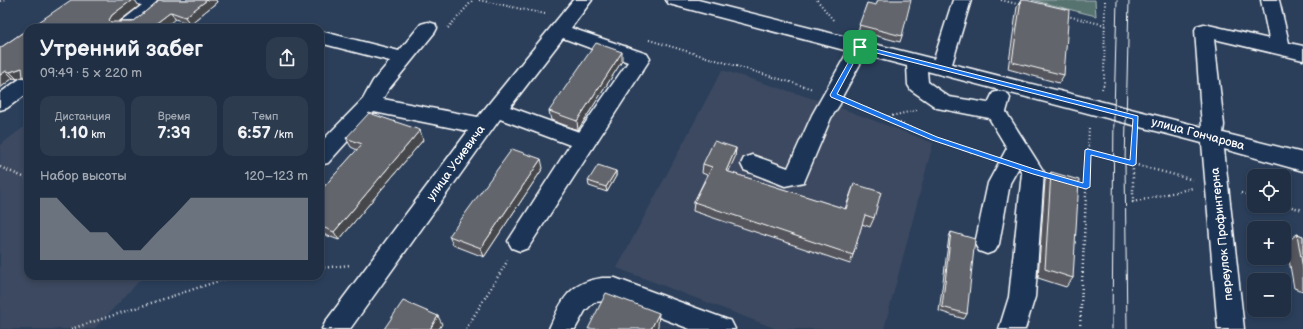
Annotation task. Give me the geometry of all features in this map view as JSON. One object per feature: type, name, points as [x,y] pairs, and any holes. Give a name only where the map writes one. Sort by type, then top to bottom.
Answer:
[{"type":"street","points":[[130,24],[155,4],[144,0]]},
{"type":"street","name":"улица Усиевича","points":[[335,329],[489,118],[583,0]]},
{"type":"street","name":"улица Гончарова","points":[[675,0],[740,8],[860,47],[1303,162]]},
{"type":"street","points":[[940,68],[962,0]]},
{"type":"street","points":[[1270,0],[1281,48],[1303,53]]},
{"type":"street","points":[[520,241],[640,59],[563,24]]},
{"type":"street","points":[[324,153],[370,104],[380,86],[428,28]]},
{"type":"street","name":"переулок Профинтерна","points":[[1231,329],[1213,185],[1213,125],[1204,30],[1281,48]]},
{"type":"street","points":[[324,38],[402,58]]},
{"type":"street","points":[[752,164],[785,177],[796,176],[822,115],[830,104],[833,95],[860,47]]},
{"type":"street","points":[[916,62],[918,85],[944,103],[996,112]]},
{"type":"street","points":[[1005,84],[996,112],[1013,156],[1033,172],[1022,297],[1012,329]]},
{"type":"street","points":[[0,103],[24,86]]},
{"type":"street","points":[[370,104],[489,118],[584,142]]},
{"type":"street","points":[[987,244],[999,183],[1013,156]]},
{"type":"street","points":[[562,329],[580,296],[596,288],[615,289],[696,325],[722,329]]},
{"type":"path","points":[[0,2],[6,0]]},
{"type":"path","points":[[479,0],[563,24]]},
{"type":"path","points":[[817,0],[835,22]]},
{"type":"path","points":[[1001,0],[1024,5]]},
{"type":"path","points":[[1080,329],[1089,121],[1096,108],[1104,84],[1105,0]]},
{"type":"path","points":[[1060,14],[1105,25]]},
{"type":"path","points":[[648,40],[833,95],[887,117],[934,139],[1013,156]]},
{"type":"path","points":[[887,117],[944,103]]},
{"type":"path","points":[[1136,118],[1133,164],[1133,202],[1213,185]]},
{"type":"path","points":[[1088,151],[1247,194]]},
{"type":"path","points":[[0,168],[24,177]]},
{"type":"path","points":[[1071,182],[1086,187]]},
{"type":"path","points":[[1291,207],[1303,210]]},
{"type":"path","points":[[466,329],[520,241]]},
{"type":"path","points":[[71,329],[218,280]]},
{"type":"shaded area","points":[[722,70],[830,104],[933,143],[884,329],[777,329],[617,268]]},
{"type":"shaded area","points":[[24,127],[24,280],[140,280],[94,329],[0,329],[0,145]]},
{"type":"green space","points":[[1032,0],[1095,0],[1096,16]]},
{"type":"building","points":[[71,0],[132,0],[112,15],[109,20],[111,22],[133,22],[158,0],[207,0],[185,17],[171,12],[155,24],[36,24]]},
{"type":"building","points":[[878,0],[911,0],[902,36],[859,25],[867,3],[876,5]]},
{"type":"building","points":[[1021,0],[1069,10],[1064,75],[1012,62]]},
{"type":"building","points":[[24,32],[24,77],[22,68],[10,72],[6,71],[0,75],[0,48]]},
{"type":"building","points":[[596,43],[622,52],[577,121],[549,111]]},
{"type":"building","points":[[369,113],[420,130],[334,232],[324,228],[324,187],[362,144],[346,138]]},
{"type":"building","points":[[714,141],[736,148],[726,171],[846,209],[854,184],[881,192],[874,218],[865,215],[853,255],[694,202],[712,167],[703,164]]},
{"type":"building","points":[[512,149],[541,159],[481,248],[449,236]]},
{"type":"building","points":[[598,165],[616,171],[606,187],[588,181]]},
{"type":"building","points":[[1051,172],[1079,180],[1073,278],[1045,269]]},
{"type":"building","points":[[951,232],[975,239],[967,314],[942,307]]},
{"type":"building","points":[[1297,234],[1303,236],[1303,269]]},
{"type":"building","points":[[606,293],[659,313],[651,329],[588,329]]},
{"type":"building","points":[[403,301],[438,316],[430,329],[384,329]]},
{"type":"tram line","points":[[1112,329],[1114,112],[1117,0]]},
{"type":"tram line","points":[[1127,329],[1125,162],[1129,0]]},
{"type":"route","points":[[860,47],[1136,118],[1133,164],[1088,151],[1086,187],[1033,172],[934,139],[887,117],[833,95],[860,47]]}]
